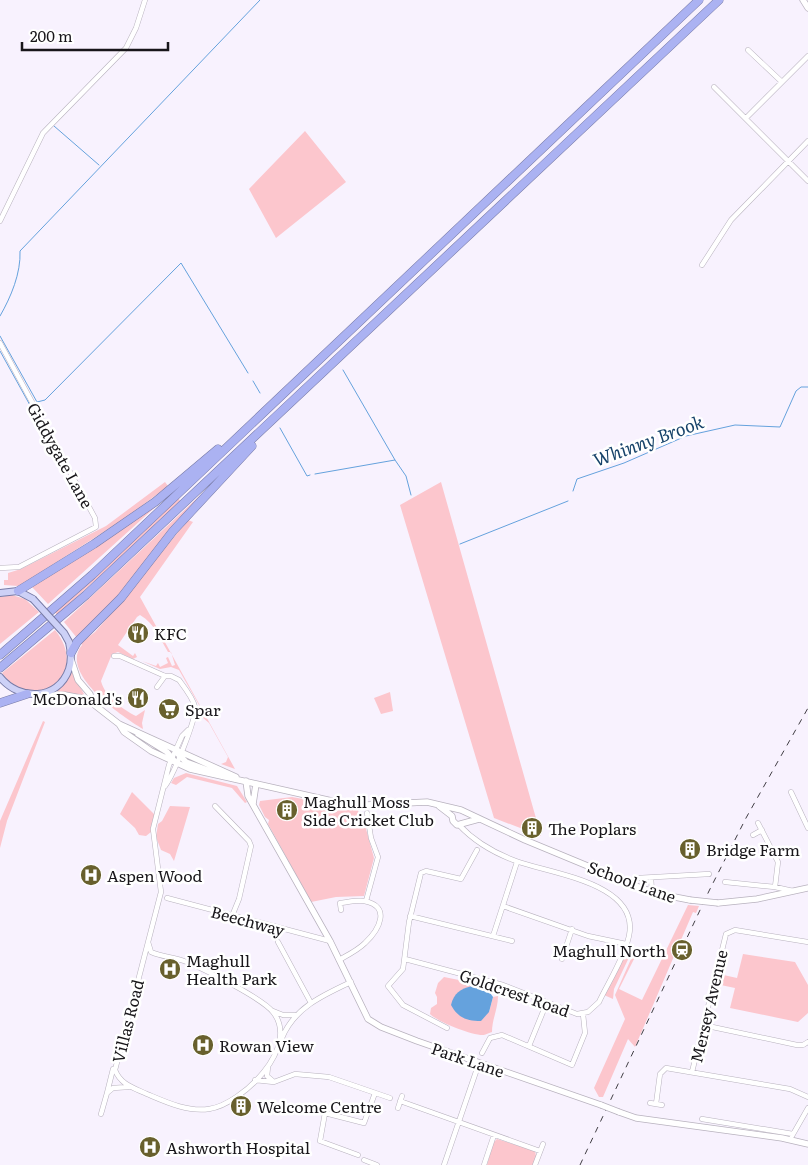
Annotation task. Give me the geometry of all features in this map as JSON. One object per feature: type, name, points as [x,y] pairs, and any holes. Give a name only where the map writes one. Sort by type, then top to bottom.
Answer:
[{"type":"highway","points":[[0,655],[92,575],[699,0]]},
{"type":"highway","points":[[0,668],[86,595],[719,0]]},
{"type":"highway","points":[[71,656],[77,642],[121,598],[189,513],[299,395]]},
{"type":"highway","points":[[18,591],[94,544],[155,502],[264,412]]},
{"type":"highway","points":[[0,703],[27,694]]},
{"type":"main road","points":[[0,677],[8,686],[27,694],[41,694],[62,681],[69,671],[71,656],[69,642],[64,633],[33,599],[18,591],[2,591]]},
{"type":"street","points":[[0,221],[43,133],[126,48],[132,40],[145,0]]},
{"type":"street","points":[[803,0],[808,8]]},
{"type":"street","points":[[748,50],[782,82]]},
{"type":"street","points":[[746,118],[808,56]]},
{"type":"street","points":[[714,86],[808,180]]},
{"type":"street","points":[[702,264],[731,220],[808,141]]},
{"type":"street","name":"Giddygate Lane","points":[[0,343],[95,518],[96,527],[19,567],[0,568]]},
{"type":"street","points":[[71,656],[78,680],[90,694],[92,703]]},
{"type":"street","name":"Villas Road","points":[[114,656],[120,656],[180,680],[194,706],[194,716],[181,755],[164,789]]},
{"type":"street","points":[[158,687],[166,676]]},
{"type":"street","points":[[41,694],[71,695],[92,703],[119,724]]},
{"type":"street","name":"School Lane","points":[[119,724],[175,750],[186,762],[229,778]]},
{"type":"street","name":"School Lane","points":[[119,724],[124,732],[177,764],[229,778],[356,805],[427,802],[465,812],[652,892],[690,900],[718,903],[756,899],[808,888]]},
{"type":"street","name":"School Lane","points":[[132,729],[145,741],[167,752],[171,760]]},
{"type":"street","name":"Villas Road","points":[[188,730],[182,736],[171,760],[152,833],[161,892],[115,1062],[115,1070],[118,1077],[131,1087],[178,1106],[209,1109],[230,1100],[268,1066],[277,1053],[281,1039],[295,1015]]},
{"type":"street","name":"School Lane","points":[[181,755],[244,781]]},
{"type":"street","name":"Park Lane","points":[[244,781],[248,796],[330,941],[351,982],[364,1014],[376,1025],[642,1119],[792,1137]]},
{"type":"street","points":[[253,804],[256,784]]},
{"type":"street","points":[[791,792],[808,828]]},
{"type":"street","points":[[438,805],[452,816],[453,822],[463,823],[479,819]]},
{"type":"street","points":[[215,806],[249,841],[251,846],[239,899],[232,916]]},
{"type":"street","points":[[452,816],[457,810]]},
{"type":"street","points":[[463,823],[465,812]]},
{"type":"street","points":[[366,901],[378,857],[371,838],[367,813]]},
{"type":"street","name":"Goldcrest Road","points":[[405,959],[502,985],[564,1010],[583,1014],[591,1010],[599,1002],[626,944],[629,932],[628,917],[620,902],[610,893],[594,885],[517,862],[492,851],[469,835],[463,823]]},
{"type":"street","points":[[758,823],[778,862],[775,887]]},
{"type":"street","points":[[752,835],[762,830]]},
{"type":"street","points":[[439,1033],[444,1027],[403,1005],[392,994],[388,986],[403,969],[410,916],[422,872],[461,879],[477,850]]},
{"type":"street","points":[[493,936],[517,862]]},
{"type":"street","points":[[627,882],[638,878],[709,874]]},
{"type":"street","points":[[651,878],[652,892]]},
{"type":"street","points":[[725,882],[775,887],[793,891]]},
{"type":"street","name":"Beechway","points":[[167,898],[330,941]]},
{"type":"street","points":[[339,960],[366,942],[380,925],[379,911],[366,901],[340,903],[341,910]]},
{"type":"street","points":[[503,906],[588,936],[626,944]]},
{"type":"street","points":[[410,916],[512,941]]},
{"type":"street","points":[[562,959],[572,929]]},
{"type":"street","name":"Mersey Avenue","points":[[692,1072],[725,936],[729,931],[741,930],[808,942]]},
{"type":"street","points":[[148,942],[151,952]]},
{"type":"street","points":[[278,942],[311,1003]]},
{"type":"street","points":[[144,955],[151,952],[193,965],[283,1015],[295,1015],[311,1003],[351,982]]},
{"type":"street","points":[[529,1046],[547,1002]]},
{"type":"street","points":[[273,1011],[280,1024],[281,1039]]},
{"type":"street","points":[[482,1053],[484,1041],[499,1035],[572,1065],[585,1033],[583,1014]]},
{"type":"street","points":[[703,1025],[797,1045],[803,1045],[808,1042]]},
{"type":"street","points":[[101,1114],[115,1062]]},
{"type":"street","points":[[444,1165],[480,1063]]},
{"type":"street","points":[[268,1066],[267,1076],[274,1082]]},
{"type":"street","points":[[656,1104],[660,1074],[664,1069],[692,1072],[790,1090],[808,1097]]},
{"type":"street","points":[[254,1080],[274,1082],[295,1074],[329,1077],[390,1098]]},
{"type":"street","points":[[107,1093],[113,1088],[131,1087]]},
{"type":"street","points":[[358,1155],[320,1141],[325,1113],[364,1123],[375,1093]]},
{"type":"street","points":[[398,1108],[401,1099],[458,1123],[540,1151]]},
{"type":"street","points":[[650,1103],[662,1105]]},
{"type":"street","points":[[792,1137],[808,1108]]},
{"type":"street","points":[[712,1121],[713,1113]]},
{"type":"street","name":"Park Lane","points":[[702,1119],[792,1137],[808,1144]]},
{"type":"street","points":[[484,1165],[494,1135]]},
{"type":"street","points":[[535,1165],[543,1144]]},
{"type":"street","points":[[364,1160],[377,1165]]},
{"type":"shaded area","points":[[305,131],[346,182],[276,238],[249,189]]},
{"type":"shaded area","points":[[165,482],[168,486],[127,517],[27,581],[18,586],[4,585],[4,580],[8,580],[8,573],[21,569],[106,526]]},
{"type":"shaded area","points":[[441,482],[541,836],[494,818],[400,505]]},
{"type":"shaded area","points":[[208,488],[114,602],[77,638],[64,622]]},
{"type":"shaded area","points":[[172,492],[48,604],[32,587]]},
{"type":"shaded area","points":[[178,498],[181,502],[57,615],[55,612]]},
{"type":"shaded area","points":[[188,520],[193,522],[140,597],[170,652],[168,652],[153,627],[140,615],[118,645],[133,656],[135,653],[137,657],[133,659],[118,652],[112,654],[101,681],[110,697],[125,710],[136,716],[145,710],[142,723],[143,729],[109,705],[85,681],[79,668],[77,656],[82,645],[81,643],[95,632],[117,607]]},
{"type":"shaded area","points":[[12,595],[25,599],[39,612],[0,644],[0,597]]},
{"type":"shaded area","points":[[55,630],[64,646],[67,661],[63,675],[55,684],[43,690],[30,691],[16,686],[2,673]]},
{"type":"shaded area","points":[[172,655],[235,769],[221,764],[226,762],[228,757],[209,723],[202,717],[203,712],[179,670],[171,667],[160,669],[142,661],[156,666],[158,663],[160,667],[168,663],[166,658],[168,657],[172,666],[175,665]]},
{"type":"shaded area","points":[[72,672],[84,694],[82,697],[71,693],[56,692]]},
{"type":"shaded area","points":[[390,692],[393,711],[381,714],[374,698]]},
{"type":"shaded area","points":[[43,721],[45,722],[7,821],[0,848],[0,821]]},
{"type":"shaded area","points":[[186,773],[237,786],[247,802],[245,803],[232,788],[187,777],[176,785],[171,783],[174,778]]},
{"type":"shaded area","points":[[132,792],[155,815],[151,832],[146,836],[139,835],[135,828],[120,814]]},
{"type":"shaded area","points":[[292,797],[358,809],[359,818],[363,818],[374,858],[364,896],[336,897],[311,902],[268,824],[269,820],[265,817],[259,805],[260,801]]},
{"type":"shaded area","points":[[170,806],[190,807],[174,861],[170,854],[161,850],[156,837],[158,824],[162,821]]},
{"type":"shaded area","points":[[688,905],[699,906],[696,913],[693,912],[635,1047],[628,1039],[603,1097],[599,1097],[594,1088],[625,1019],[615,995],[635,950],[638,951],[619,989],[642,1000]]},
{"type":"shaded area","points":[[633,949],[614,989],[613,999],[604,995],[625,952]]},
{"type":"shaded area","points":[[743,954],[795,962],[808,985],[808,1013],[798,1022],[730,1008],[735,988],[716,984],[719,974],[737,978]]},
{"type":"shaded area","points":[[444,977],[484,985],[488,990],[472,986],[489,1012],[493,997],[498,996],[492,1032],[479,1035],[464,1031],[430,1014],[431,1008],[437,1004],[435,993],[438,983]]},
{"type":"shaded area","points":[[497,1139],[535,1151],[534,1165],[487,1165],[493,1143]]},
{"type":"water","points":[[472,986],[488,990],[493,997],[489,1012],[481,1021],[463,1018],[451,1005],[458,992]]},
{"type":"waterway","points":[[0,316],[15,285],[20,251],[260,0]]},
{"type":"waterway","points":[[54,126],[99,165]]},
{"type":"waterway","points":[[0,336],[37,402],[45,400],[181,263],[248,373]]},
{"type":"waterway","points":[[0,351],[52,445]]},
{"type":"waterway","points":[[315,474],[395,460],[343,370]]},
{"type":"waterway","points":[[253,381],[260,393]]},
{"type":"waterway","name":"Whinny Brook","points":[[573,491],[577,479],[624,463],[686,436],[735,425],[780,427],[796,391],[801,387],[808,387]]},
{"type":"waterway","points":[[280,428],[307,476],[310,475]]},
{"type":"waterway","points":[[395,460],[406,476],[411,495]]},
{"type":"waterway","points":[[460,544],[568,501]]},
{"type":"railway","points":[[580,1165],[709,891],[746,818],[808,708]]},
{"type":"place","name":"KFC","points":[[138,633]]},
{"type":"place","name":"McDonald's","points":[[138,698]]},
{"type":"place","name":"Spar","points":[[169,709]]},
{"type":"place","name":"Maghull Moss Side Cricket Club","points":[[287,810]]},
{"type":"place","name":"The Poplars","points":[[532,828]]},
{"type":"place","name":"Bridge Farm","points":[[690,849]]},
{"type":"place","name":"Aspen Wood","points":[[91,875]]},
{"type":"place","name":"Maghull North","points":[[682,950]]},
{"type":"place","name":"Maghull Health Park","points":[[170,969]]},
{"type":"place","name":"Rowan View","points":[[203,1045]]},
{"type":"place","name":"Welcome Centre","points":[[241,1106]]},
{"type":"place","name":"Ashworth Hospital","points":[[150,1147]]}]
